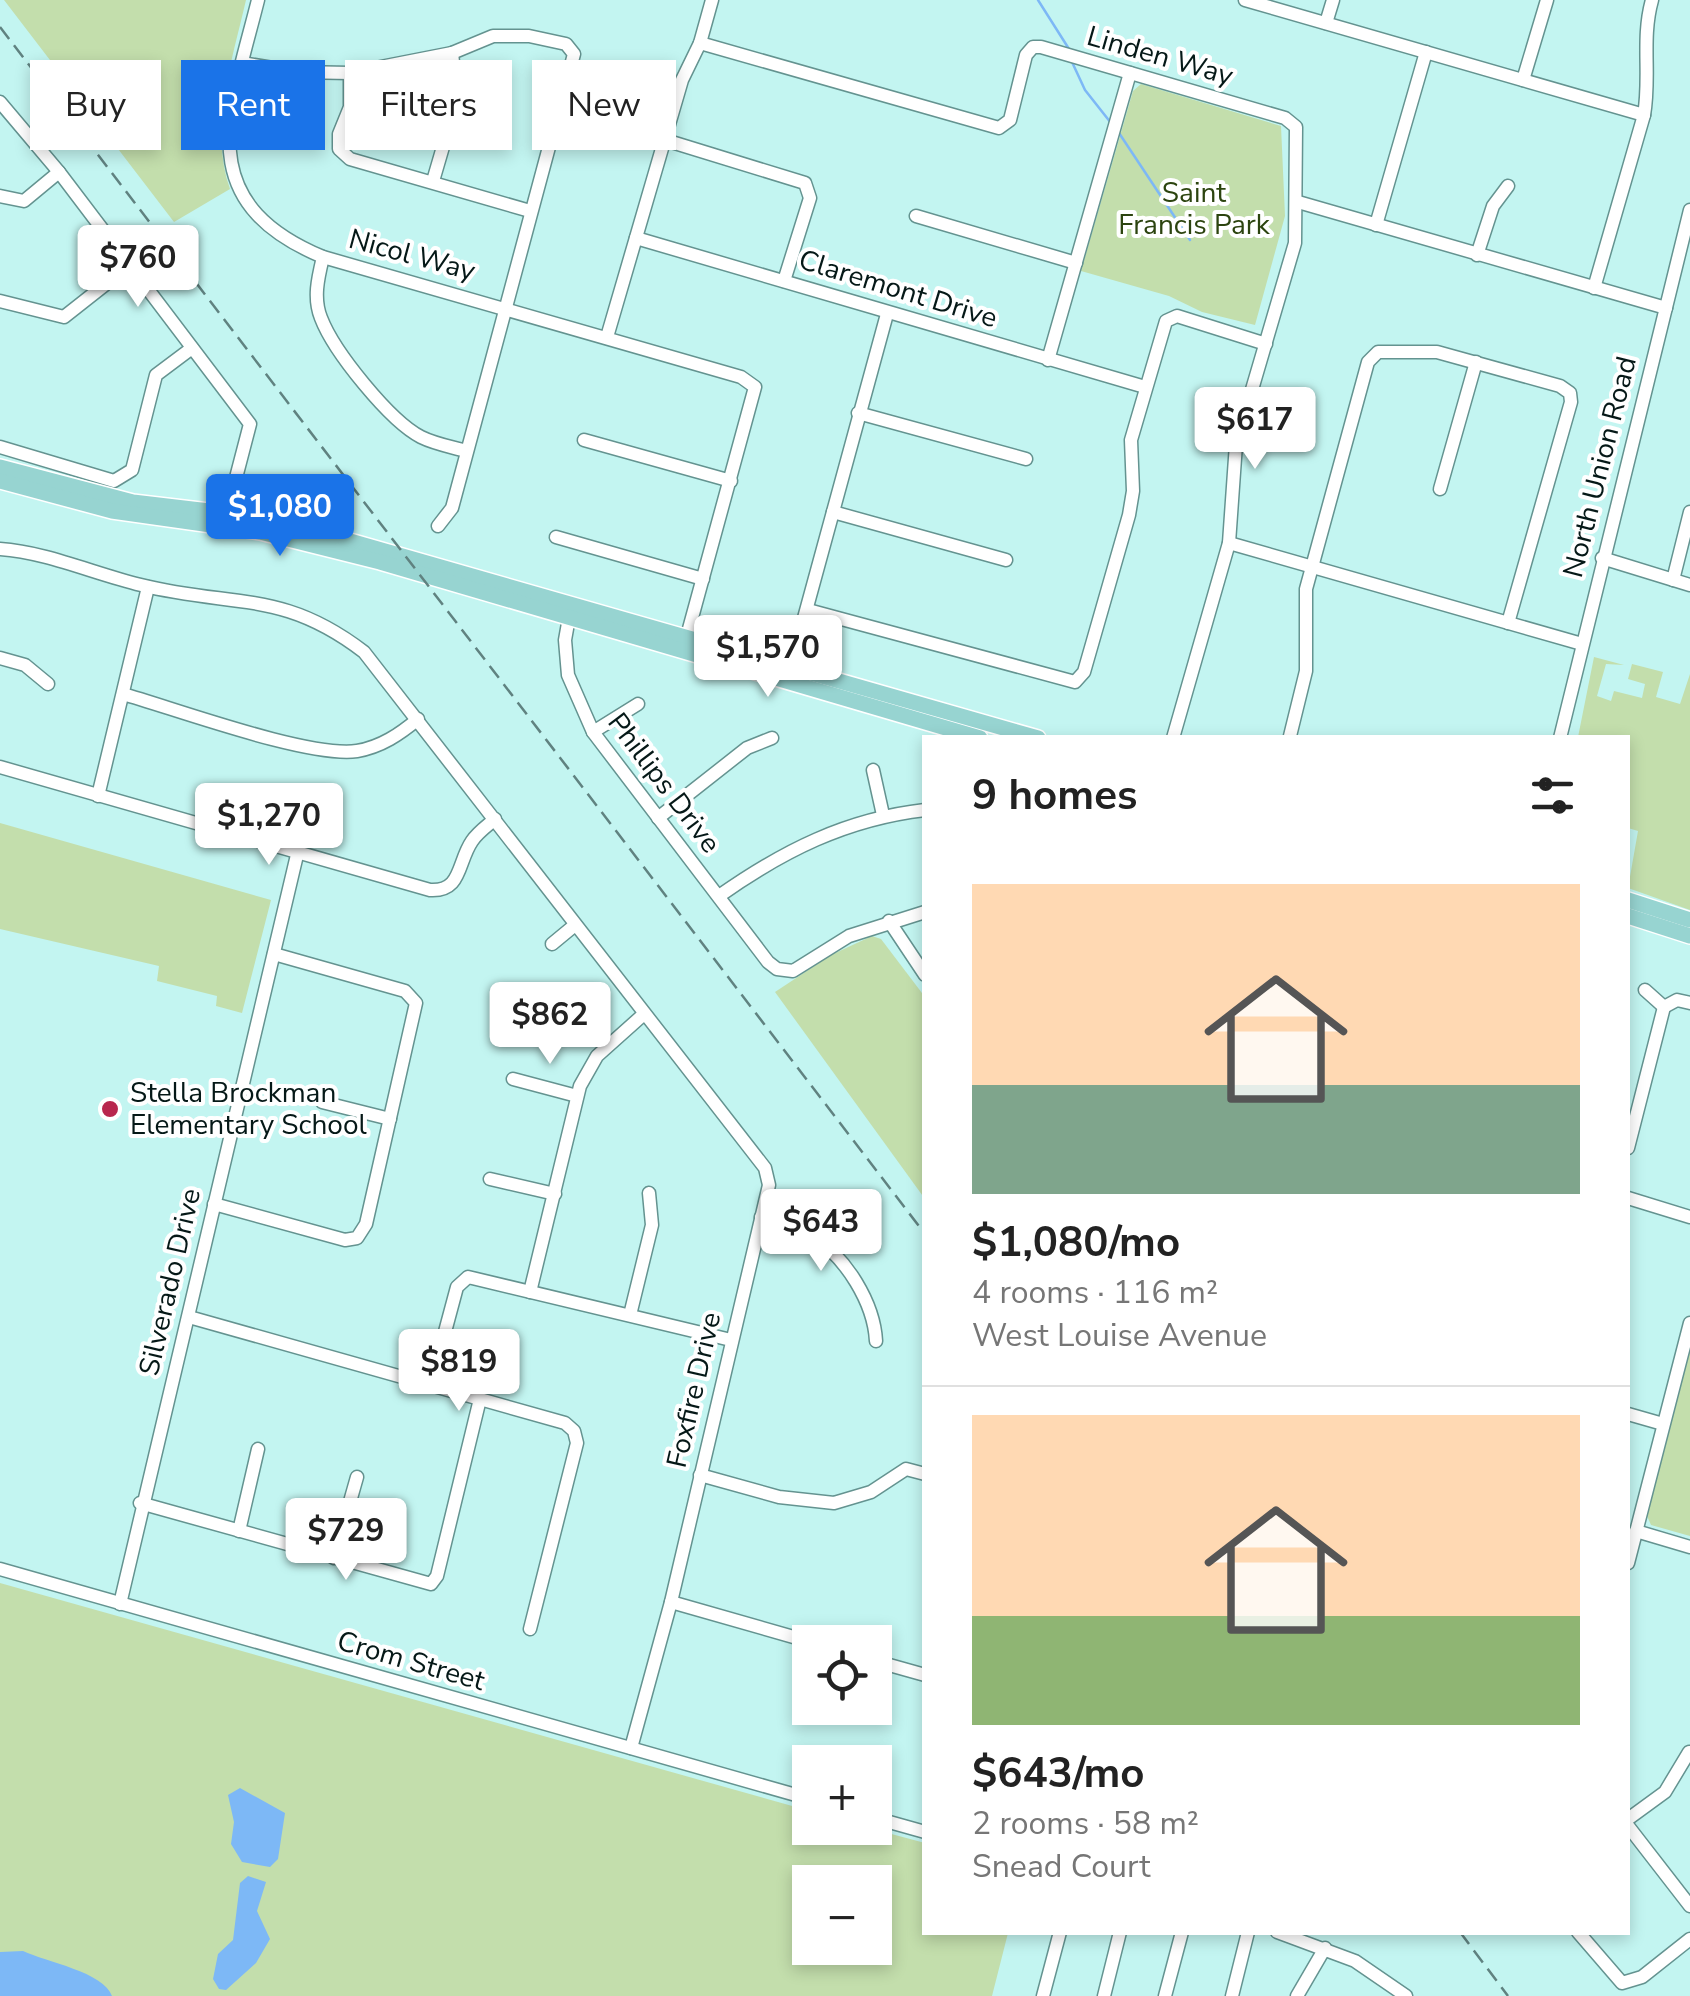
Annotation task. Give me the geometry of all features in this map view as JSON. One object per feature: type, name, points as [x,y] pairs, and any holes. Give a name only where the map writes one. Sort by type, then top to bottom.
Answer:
[{"type":"main road","points":[[0,467],[133,502],[225,519],[1026,735]]},
{"type":"main road","points":[[0,480],[112,512],[225,519]]},
{"type":"main road","points":[[789,674],[971,735]]},
{"type":"main road","points":[[1630,901],[1690,920]]},
{"type":"main road","points":[[1630,917],[1690,936]]},
{"type":"street","name":"Nicol Way","points":[[243,60],[258,0]]},
{"type":"street","points":[[676,101],[700,44],[712,0]]},
{"type":"street","points":[[1245,0],[1644,115]]},
{"type":"street","points":[[1326,23],[1333,0]]},
{"type":"street","points":[[1524,80],[1547,0]]},
{"type":"street","points":[[1594,288],[1644,115],[1648,92],[1644,37],[1652,0]]},
{"type":"street","points":[[416,60],[452,53],[494,36],[566,44],[574,54],[452,508],[438,526]]},
{"type":"street","name":"Linden Way","points":[[700,44],[1000,128],[1010,120],[1026,56],[1033,47],[1290,120],[1297,132],[1294,167],[1298,202]]},
{"type":"street","points":[[1376,225],[1426,52]]},
{"type":"street","points":[[433,181],[457,98],[452,53]]},
{"type":"street","points":[[1048,360],[1130,73]]},
{"type":"street","points":[[0,102],[59,172],[250,424],[225,519]]},
{"type":"street","points":[[345,120],[339,134],[340,149],[350,159],[530,210]]},
{"type":"street","points":[[676,143],[806,183],[810,198],[784,281]]},
{"type":"street","name":"Nicol Way","points":[[230,150],[242,193],[255,214],[282,240],[323,257],[506,306],[752,381],[756,387],[752,409],[731,481]]},
{"type":"street","points":[[608,337],[662,150]]},
{"type":"street","points":[[0,196],[24,200],[59,172]]},
{"type":"street","points":[[1478,255],[1493,206],[1508,186]]},
{"type":"street","points":[[1174,735],[1229,542],[1236,444],[1295,242],[1298,202],[1666,308]]},
{"type":"street","name":"North Union Road","points":[[1561,735],[1690,210]]},
{"type":"street","points":[[916,216],[1076,263]]},
{"type":"street","name":"Claremont Drive","points":[[636,238],[1144,388]]},
{"type":"street","points":[[323,257],[316,288],[320,316],[335,344],[400,423],[424,439],[466,451]]},
{"type":"street","points":[[0,301],[64,317],[130,266]]},
{"type":"street","points":[[789,674],[887,314]]},
{"type":"street","points":[[808,610],[1071,684],[1084,672],[1129,514],[1131,440],[1164,325],[1177,316],[1266,344]]},
{"type":"street","points":[[0,448],[114,481],[132,470],[156,375],[192,348]]},
{"type":"street","points":[[1290,735],[1306,671],[1303,614],[1311,567],[1368,362],[1378,352],[1437,352],[1568,390],[1572,402],[1508,623]]},
{"type":"street","points":[[1440,489],[1476,362]]},
{"type":"street","points":[[858,413],[1026,460]]},
{"type":"street","points":[[584,440],[731,481],[684,644]]},
{"type":"street","points":[[833,512],[1006,560]]},
{"type":"street","points":[[1673,580],[1690,512]]},
{"type":"street","points":[[556,537],[702,579]]},
{"type":"street","points":[[1229,542],[1582,644]]},
{"type":"street","name":"Foxfire Drive","points":[[0,548],[148,587],[276,605],[308,615],[364,652],[765,1168],[769,1185],[670,1602],[631,1748]]},
{"type":"street","points":[[1602,558],[1690,585]]},
{"type":"street","points":[[98,796],[148,587]]},
{"type":"street","name":"Phillips Drive","points":[[570,611],[568,675],[593,732],[777,969],[800,968],[849,936],[889,921]]},
{"type":"street","points":[[0,658],[25,665],[48,684]]},
{"type":"street","points":[[123,694],[332,751],[368,749],[399,735],[418,719]]},
{"type":"street","points":[[593,732],[638,704]]},
{"type":"street","points":[[658,818],[748,748],[772,738]]},
{"type":"street","points":[[0,767],[297,854],[444,891],[453,884],[470,844],[495,819]]},
{"type":"street","points":[[873,770],[883,815]]},
{"type":"street","points":[[719,896],[789,850],[883,815],[922,810]]},
{"type":"street","name":"Silverado Drive","points":[[120,1604],[140,1503],[189,1316],[297,854]]},
{"type":"street","points":[[922,913],[889,921],[922,970]]},
{"type":"street","points":[[552,944],[575,925]]},
{"type":"street","points":[[214,1204],[345,1240],[357,1238],[366,1224],[416,1003],[404,991],[274,954]]},
{"type":"street","points":[[1645,990],[1664,1007]]},
{"type":"street","points":[[1630,1140],[1664,1007],[1677,1000],[1690,1003]]},
{"type":"street","points":[[530,1292],[577,1096],[597,1056],[644,1014]]},
{"type":"street","points":[[512,1079],[577,1096]]},
{"type":"street","points":[[322,1102],[390,1119]]},
{"type":"street","points":[[490,1179],[555,1194]]},
{"type":"street","points":[[630,1316],[652,1225],[648,1193]]},
{"type":"street","points":[[1630,1199],[1690,1217]]},
{"type":"street","points":[[760,1217],[800,1230],[828,1249],[870,1305],[876,1342]]},
{"type":"street","points":[[432,1384],[457,1287],[468,1277],[731,1340]]},
{"type":"street","points":[[189,1316],[565,1423],[574,1431],[577,1443],[530,1628]]},
{"type":"street","points":[[1630,1555],[1690,1324]]},
{"type":"street","points":[[140,1503],[431,1584],[437,1576],[480,1399]]},
{"type":"street","points":[[1630,1415],[1663,1424]]},
{"type":"street","points":[[239,1531],[258,1449]]},
{"type":"street","points":[[700,1474],[812,1504],[846,1500],[875,1489],[906,1469],[922,1473]]},
{"type":"street","points":[[334,1558],[357,1477]]},
{"type":"street","points":[[1636,1531],[1690,1546]]},
{"type":"street","name":"Crom Street","points":[[0,1569],[792,1794]]},
{"type":"street","points":[[670,1602],[792,1636]]},
{"type":"street","points":[[892,1665],[922,1674]]},
{"type":"street","points":[[1630,1817],[1665,1792],[1689,1752]]},
{"type":"street","points":[[892,1823],[922,1831]]},
{"type":"street","points":[[1630,1829],[1690,1906]]},
{"type":"street","points":[[1043,1996],[1059,1935]]},
{"type":"street","points":[[1104,1996],[1119,1935]]},
{"type":"street","points":[[1165,1996],[1181,1935]]},
{"type":"street","points":[[1232,1996],[1247,1935]]},
{"type":"street","points":[[1286,1935],[1325,1948],[1403,1995]]},
{"type":"street","points":[[1580,1935],[1622,1984],[1636,1980],[1690,1940]]},
{"type":"street","points":[[1298,1996],[1325,1948]]},
{"type":"green space","points":[[4,0],[246,0],[232,60],[181,60],[181,150],[223,150],[230,189],[174,222],[119,150],[161,150],[161,60],[50,60]]},
{"type":"green space","name":"Saint Francis Park","points":[[1141,84],[1281,126],[1285,216],[1255,325],[1202,312],[1169,296],[1081,271],[1133,91]]},
{"type":"green space","points":[[1594,657],[1624,665],[1606,664],[1597,696],[1611,701],[1614,691],[1642,698],[1645,684],[1628,679],[1632,664],[1663,672],[1656,697],[1680,704],[1690,674],[1690,910],[1630,889],[1638,831],[1630,829],[1630,735],[1578,735]]},
{"type":"green space","points":[[0,823],[271,900],[242,1013],[216,1006],[217,996],[157,981],[159,966],[0,929]]},
{"type":"green space","points":[[872,936],[881,939],[922,993],[922,1195],[775,992],[831,955]]},
{"type":"green space","points":[[1690,1349],[1690,1536],[1651,1525],[1647,1516]]},
{"type":"green space","points":[[0,1583],[792,1806],[792,1845],[892,1845],[892,1834],[922,1842],[922,1935],[1007,1935],[992,1996],[0,1996]]},
{"type":"water","points":[[240,1788],[285,1813],[278,1859],[270,1867],[242,1862],[231,1844],[234,1822],[228,1795]]},
{"type":"water","points":[[248,1876],[266,1882],[257,1911],[270,1939],[256,1963],[226,1990],[219,1989],[213,1979],[218,1954],[233,1940],[240,1883]]},
{"type":"water","points":[[23,1951],[98,1980],[112,1996],[0,1996],[0,1952]]},
{"type":"waterway","points":[[1038,0],[1069,49]]},
{"type":"waterway","points":[[1072,62],[1085,90],[1111,123]]},
{"type":"waterway","points":[[1119,133],[1190,240]]},
{"type":"railway","points":[[0,27],[922,1230]]},
{"type":"railway","points":[[1462,1935],[1508,1996]]},
{"type":"place","name":"Stella Brockman Elementary School","points":[[110,1109]]}]
